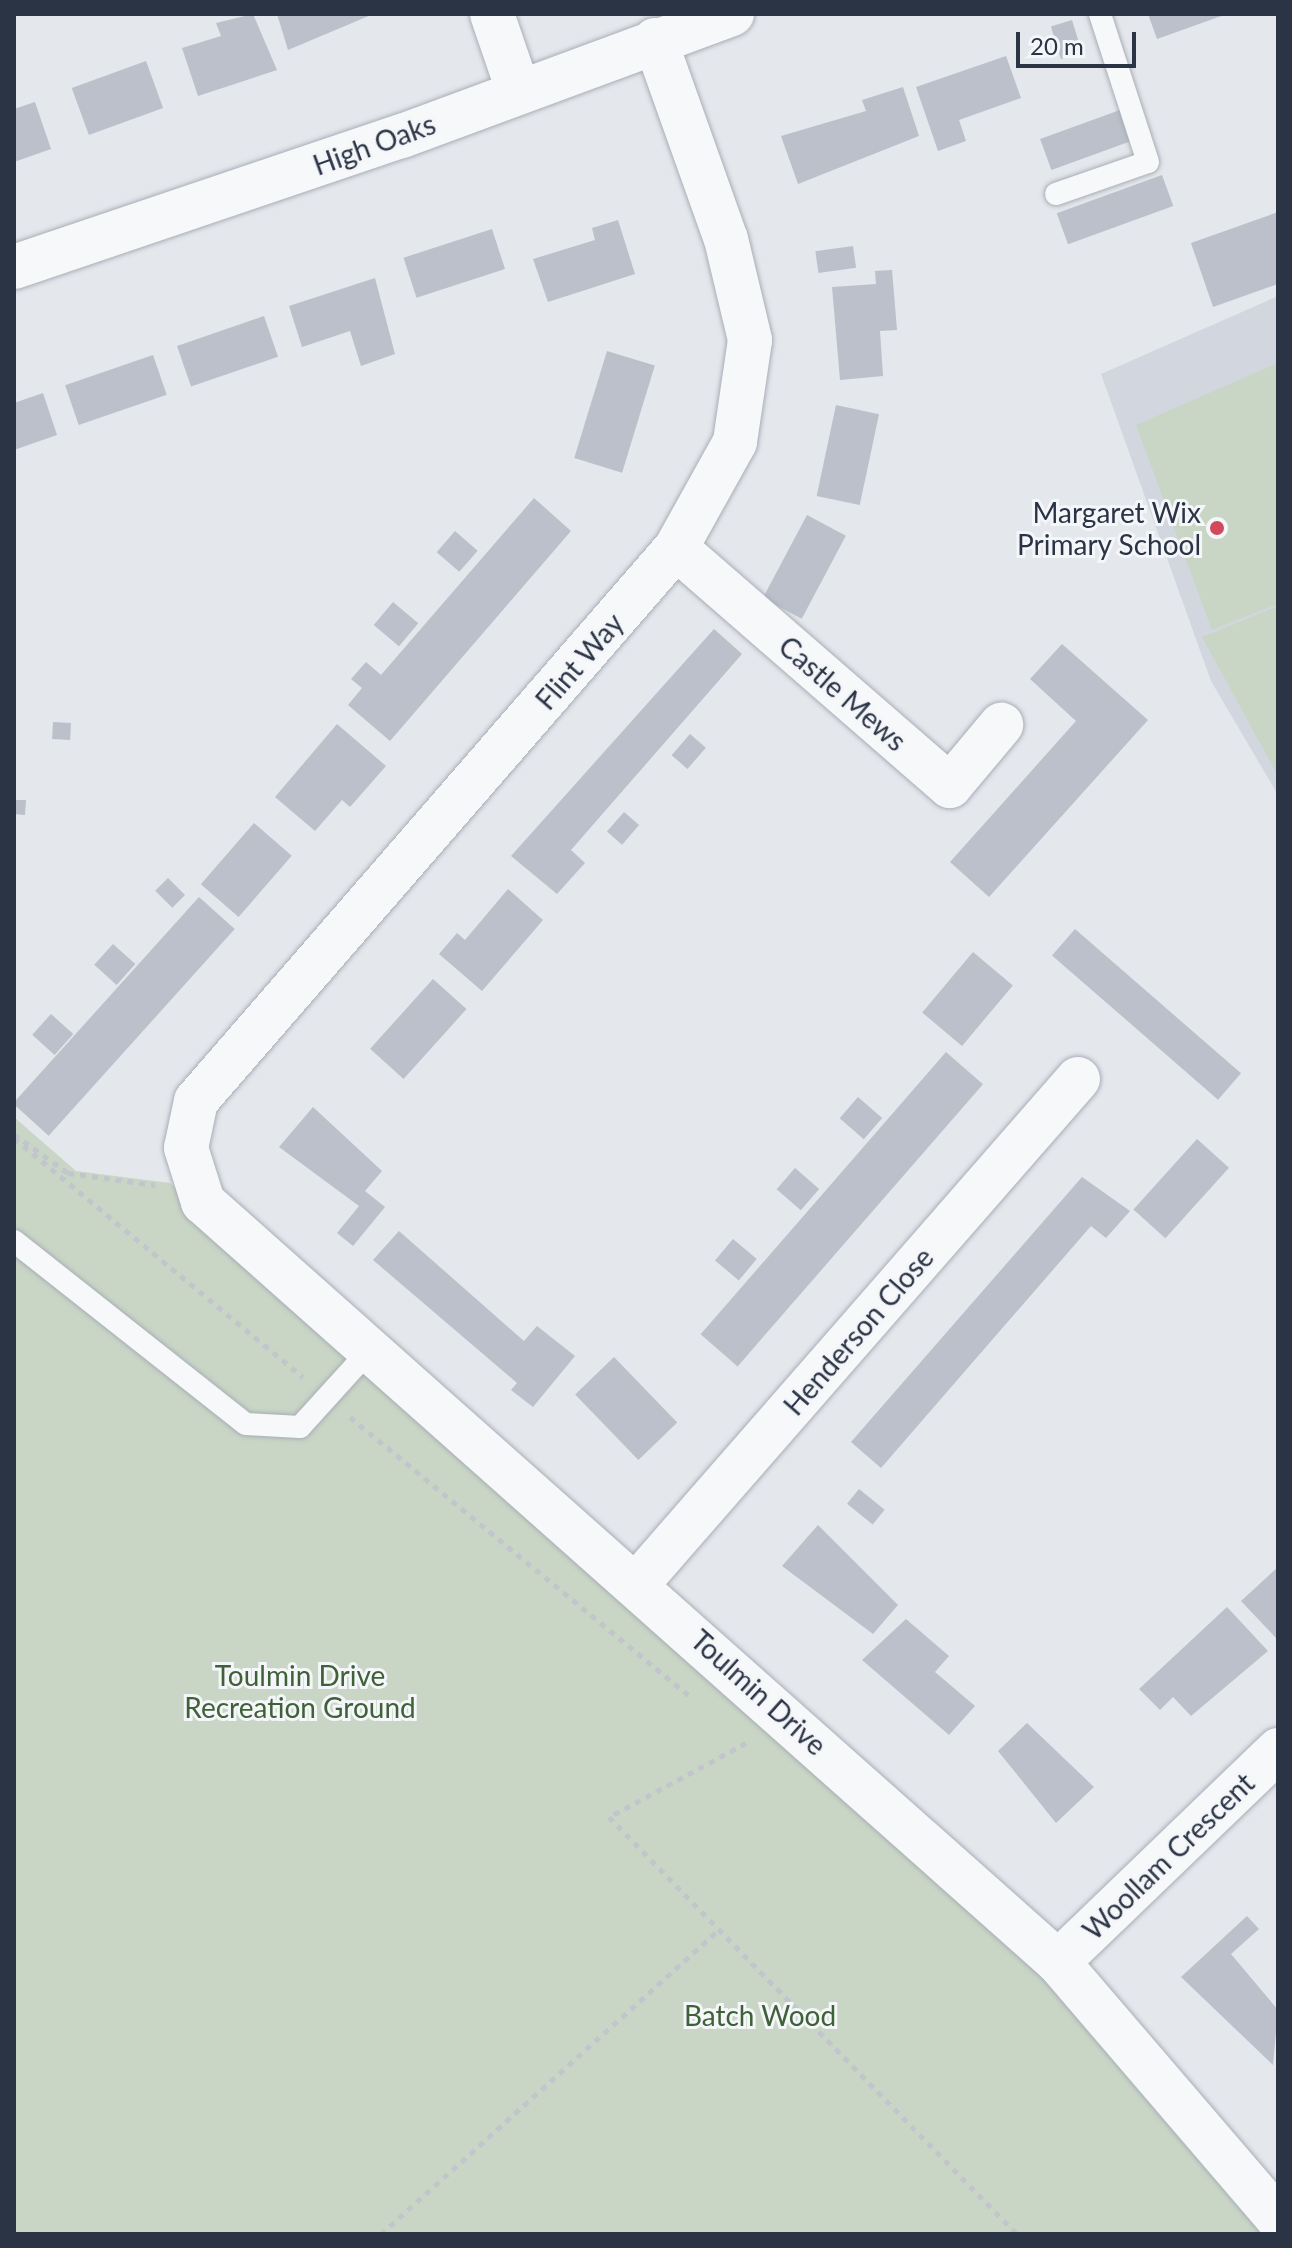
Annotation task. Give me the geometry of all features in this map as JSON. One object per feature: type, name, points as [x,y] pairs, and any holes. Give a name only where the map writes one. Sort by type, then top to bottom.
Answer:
[{"type":"street","points":[[492,14],[518,90]]},
{"type":"street","name":"High Oaks","points":[[14,267],[732,14]]},
{"type":"street","name":"Flint Way","points":[[201,1196],[186,1148],[196,1101],[676,548],[735,442],[750,340],[726,239],[655,40]]},
{"type":"street","name":"Castle Mews","points":[[676,548],[950,786],[1001,725]]},
{"type":"street","name":"Henderson Close","points":[[638,1583],[1078,1079]]},
{"type":"street","name":"Toulmin Drive","points":[[201,1196],[368,1352],[638,1583],[1058,1962],[1278,2219]]},
{"type":"street","name":"Woollam Crescent","points":[[1058,1962],[1278,1750]]},
{"type":"lane","points":[[1056,194],[1148,162],[1100,14]]},
{"type":"lane","points":[[14,1241],[246,1424],[300,1427],[368,1352]]},
{"type":"path","points":[[14,1136],[68,1173],[201,1196]]},
{"type":"path","points":[[14,1136],[698,1703]]},
{"type":"path","points":[[803,1732],[746,1743],[609,1817],[1017,2234]]},
{"type":"path","points":[[734,1733],[746,1743]]},
{"type":"path","points":[[381,2234],[719,1930]]},
{"type":"shaded area","name":"Margaret Wix Primary School","points":[[1278,296],[1278,795],[1211,681],[1101,374]]},
{"type":"green space","points":[[1278,363],[1278,604],[1212,630],[1136,425]]},
{"type":"green space","points":[[1278,606],[1278,776],[1202,637]]},
{"type":"green space","points":[[14,1117],[76,1171],[170,1183],[788,1750],[1043,1971],[1265,2234],[14,2234]]},
{"type":"building","points":[[253,14],[277,70],[198,96],[182,48],[221,36],[216,23]]},
{"type":"building","points":[[277,14],[371,14],[371,15],[288,50]]},
{"type":"building","points":[[1148,14],[1227,14],[1157,39]]},
{"type":"building","points":[[1072,20],[1082,53],[1061,59],[1051,26]]},
{"type":"building","points":[[1006,56],[1021,98],[959,120],[966,141],[938,151],[916,87]]},
{"type":"building","points":[[146,61],[163,108],[89,135],[72,88]]},
{"type":"building","points":[[903,87],[919,136],[798,184],[781,136],[866,111],[862,100]]},
{"type":"building","points":[[35,102],[51,149],[14,162],[14,109]]},
{"type":"building","points":[[1120,110],[1131,141],[1051,170],[1040,139]]},
{"type":"building","points":[[1162,175],[1173,206],[1068,244],[1057,213]]},
{"type":"building","points":[[1278,212],[1278,284],[1213,307],[1191,243]]},
{"type":"building","points":[[618,220],[635,274],[548,302],[533,259],[595,240],[592,228]]},
{"type":"building","points":[[492,229],[505,269],[417,298],[404,258]]},
{"type":"building","points":[[853,246],[856,268],[818,273],[815,251]]},
{"type":"building","points":[[892,270],[897,330],[880,331],[883,376],[840,380],[832,287],[876,284],[875,271]]},
{"type":"building","points":[[375,278],[395,354],[361,366],[350,331],[302,347],[289,306]]},
{"type":"building","points":[[264,316],[278,357],[191,387],[177,346]]},
{"type":"building","points":[[607,351],[655,366],[622,473],[574,458]]},
{"type":"building","points":[[153,355],[167,395],[79,425],[65,385]]},
{"type":"building","points":[[43,393],[57,435],[14,450],[14,403]]},
{"type":"building","points":[[836,405],[879,414],[860,505],[817,496]]},
{"type":"building","points":[[534,498],[571,531],[390,741],[348,705],[362,688],[351,679],[366,662],[381,675]]},
{"type":"building","points":[[807,515],[846,536],[802,619],[763,598]]},
{"type":"building","points":[[455,531],[478,551],[459,572],[437,552]]},
{"type":"building","points":[[393,602],[418,623],[399,646],[374,625]]},
{"type":"building","points":[[714,629],[742,654],[571,850],[585,863],[557,894],[511,856]]},
{"type":"building","points":[[1062,644],[1148,720],[989,897],[950,862],[1076,721],[1030,679]]},
{"type":"building","points":[[53,722],[71,723],[70,740],[52,739]]},
{"type":"building","points":[[337,724],[386,766],[350,807],[342,800],[315,831],[275,797]]},
{"type":"building","points":[[690,734],[706,748],[687,769],[672,755]]},
{"type":"building","points":[[14,800],[26,800],[25,815],[14,814]]},
{"type":"building","points":[[624,812],[639,825],[622,845],[607,832]]},
{"type":"building","points":[[254,823],[292,856],[239,917],[201,884]]},
{"type":"building","points":[[168,878],[185,895],[172,908],[155,891]]},
{"type":"building","points":[[508,889],[543,920],[482,991],[439,954],[457,933],[465,940]]},
{"type":"building","points":[[199,897],[235,929],[49,1136],[14,1102]]},
{"type":"building","points":[[1075,929],[1241,1073],[1218,1100],[1052,955]]},
{"type":"building","points":[[113,944],[135,964],[117,985],[94,965]]},
{"type":"building","points":[[973,952],[1013,985],[962,1046],[922,1013]]},
{"type":"building","points":[[433,979],[466,1009],[404,1079],[370,1049]]},
{"type":"building","points":[[51,1014],[73,1034],[55,1055],[32,1035]]},
{"type":"building","points":[[946,1052],[983,1084],[738,1366],[701,1334]]},
{"type":"building","points":[[858,1097],[882,1118],[864,1139],[840,1118]]},
{"type":"building","points":[[313,1107],[382,1171],[365,1191],[385,1207],[353,1246],[337,1233],[359,1206],[279,1147]]},
{"type":"building","points":[[1197,1139],[1229,1168],[1165,1238],[1133,1210]]},
{"type":"building","points":[[795,1168],[819,1189],[801,1210],[777,1189]]},
{"type":"building","points":[[1082,1177],[1130,1211],[1106,1238],[1091,1226],[881,1468],[851,1442]]},
{"type":"building","points":[[399,1231],[524,1341],[537,1326],[575,1356],[533,1407],[511,1390],[517,1383],[373,1260]]},
{"type":"building","points":[[733,1239],[757,1259],[739,1280],[715,1260]]},
{"type":"building","points":[[614,1357],[677,1422],[638,1460],[575,1395]]},
{"type":"building","points":[[859,1489],[885,1510],[873,1525],[847,1504]]},
{"type":"building","points":[[818,1525],[898,1605],[873,1634],[782,1566]]},
{"type":"building","points":[[1278,1567],[1278,1636],[1276,1638],[1241,1601]]},
{"type":"building","points":[[1227,1607],[1268,1651],[1191,1716],[1173,1697],[1160,1710],[1139,1689]]},
{"type":"building","points":[[906,1619],[949,1656],[935,1672],[975,1706],[949,1735],[862,1660]]},
{"type":"building","points":[[1027,1723],[1094,1787],[1056,1823],[998,1751]]},
{"type":"building","points":[[1247,1916],[1259,1929],[1231,1954],[1278,2010],[1273,2065],[1181,1977]]},
{"type":"place","name":"Margaret Wix Primary School","points":[[1217,528]]},
{"type":"park label","name":"Toulmin Drive Recreation Ground","points":[[300,1691]]},
{"type":"park label","name":"Batch Wood","points":[[760,2015]]}]
